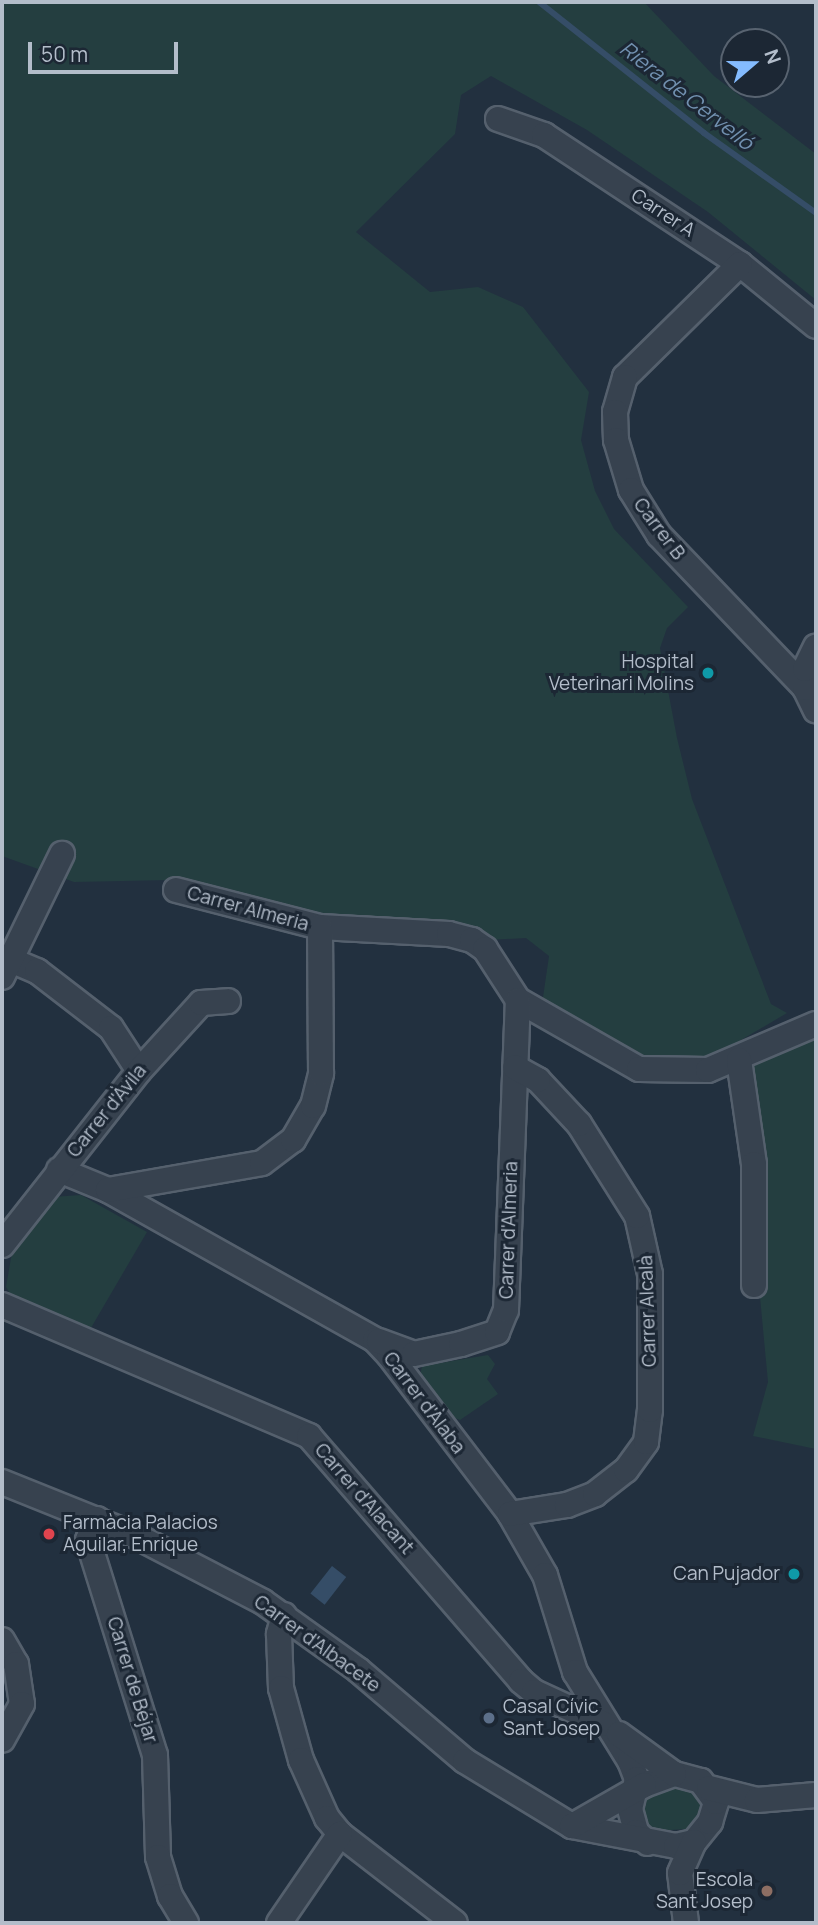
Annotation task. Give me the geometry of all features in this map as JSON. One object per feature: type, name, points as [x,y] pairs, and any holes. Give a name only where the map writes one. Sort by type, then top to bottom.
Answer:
[{"type":"street","name":"Carrer A","points":[[498,119],[544,135],[740,264],[816,326]]},
{"type":"street","name":"Carrer B","points":[[740,264],[625,377],[615,412],[615,440],[631,490],[659,535],[804,688],[816,711]]},
{"type":"street","points":[[804,688],[805,669],[816,646]]},
{"type":"street","points":[[62,854],[7,969],[37,971],[111,1028],[139,1071]]},
{"type":"street","name":"Carrer Almeria","points":[[176,890],[320,927],[449,934],[472,940],[485,949],[518,1000]]},
{"type":"street","points":[[108,1190],[262,1163],[293,1140],[313,1106],[321,1073],[320,927]]},
{"type":"street","points":[[518,1000],[639,1069],[708,1070],[739,1060],[816,1024]]},
{"type":"street","name":"Carrer d'Almeria","points":[[409,1363],[497,1332],[506,1310],[518,1000]]},
{"type":"street","name":"Carrer d'Àvila","points":[[2,1245],[139,1071],[201,1003],[228,1001]]},
{"type":"street","points":[[739,1060],[754,1164],[754,1285]]},
{"type":"street","name":"Carrer Alcalà","points":[[510,1514],[567,1506],[595,1494],[626,1470],[646,1442],[650,1410],[650,1274],[637,1216],[579,1124],[538,1080],[515,1067]]},
{"type":"street","name":"Carrer d'Àlaba","points":[[60,1170],[108,1190],[375,1340],[409,1363],[510,1514],[545,1575],[575,1672],[575,1690],[583,1705],[604,1724]]},
{"type":"street","name":"Carrer d'Alacant","points":[[2,1305],[309,1436],[534,1692],[604,1724]]},
{"type":"street","name":"Carrer d'Albacete","points":[[2,1482],[97,1519],[193,1564],[284,1615],[358,1670],[465,1761],[572,1826],[652,1844],[694,1842]]},
{"type":"street","name":"Carrer de Béjar","points":[[97,1519],[88,1540],[155,1755],[158,1857],[170,1896],[186,1923]]},
{"type":"street","points":[[284,1615],[278,1660],[289,1723],[314,1793],[340,1833],[455,1923]]},
{"type":"street","points":[[2,1640],[16,1664],[22,1704],[2,1740]]},
{"type":"street","points":[[534,1692],[555,1692],[575,1672]]},
{"type":"street","points":[[604,1724],[630,1761],[637,1789],[630,1809],[636,1832],[652,1844],[680,1873]]},
{"type":"street","points":[[604,1724],[674,1774],[701,1781],[709,1788],[716,1802],[710,1822],[694,1842],[680,1873],[686,1923]]},
{"type":"street","points":[[611,1804],[627,1778],[630,1761]]},
{"type":"street","points":[[572,1826],[637,1789],[674,1774]]},
{"type":"street","points":[[709,1788],[757,1800],[816,1795]]},
{"type":"street","points":[[710,1822],[726,1819],[757,1800]]},
{"type":"street","points":[[279,1923],[340,1833]]},
{"type":"green space","points":[[2,2],[644,2],[720,81],[720,98],[743,98],[816,154],[816,300],[708,212],[587,130],[491,76],[461,95],[455,134],[356,232],[430,292],[478,287],[523,307],[589,392],[581,440],[595,491],[614,529],[688,607],[667,628],[660,648],[677,738],[692,799],[771,1004],[787,1013],[707,1060],[644,1059],[542,1004],[549,956],[526,938],[488,940],[326,922],[171,880],[74,882],[2,856]]},
{"type":"green space","points":[[816,1039],[816,1449],[753,1436],[768,1382],[758,1276],[749,1073],[758,1061]]},
{"type":"green space","points":[[81,1195],[147,1232],[88,1333],[14,1300],[6,1287],[11,1258],[27,1225],[52,1197]]},
{"type":"green space","points":[[488,1355],[495,1364],[487,1379],[498,1394],[460,1420],[447,1415],[420,1376],[422,1366]]},
{"type":"green space","points":[[677,1786],[697,1794],[706,1807],[687,1829],[653,1831],[643,1824],[640,1805],[645,1797]]},
{"type":"water","points":[[332,1566],[346,1577],[325,1605],[310,1594]]},
{"type":"waterway","name":"Riera de Cervelló","points":[[539,2],[704,133],[816,213]]},
{"type":"place","name":"Hospital Veterinari Molins","points":[[708,673]]},
{"type":"place","name":"Farmàcia Palacios Aguilar, Enrique","points":[[49,1534]]},
{"type":"place","name":"Can Pujador","points":[[794,1574]]},
{"type":"place","name":"Casal Cívic Sant Josep","points":[[489,1718]]},
{"type":"place","name":"Escola Sant Josep","points":[[767,1891]]}]
